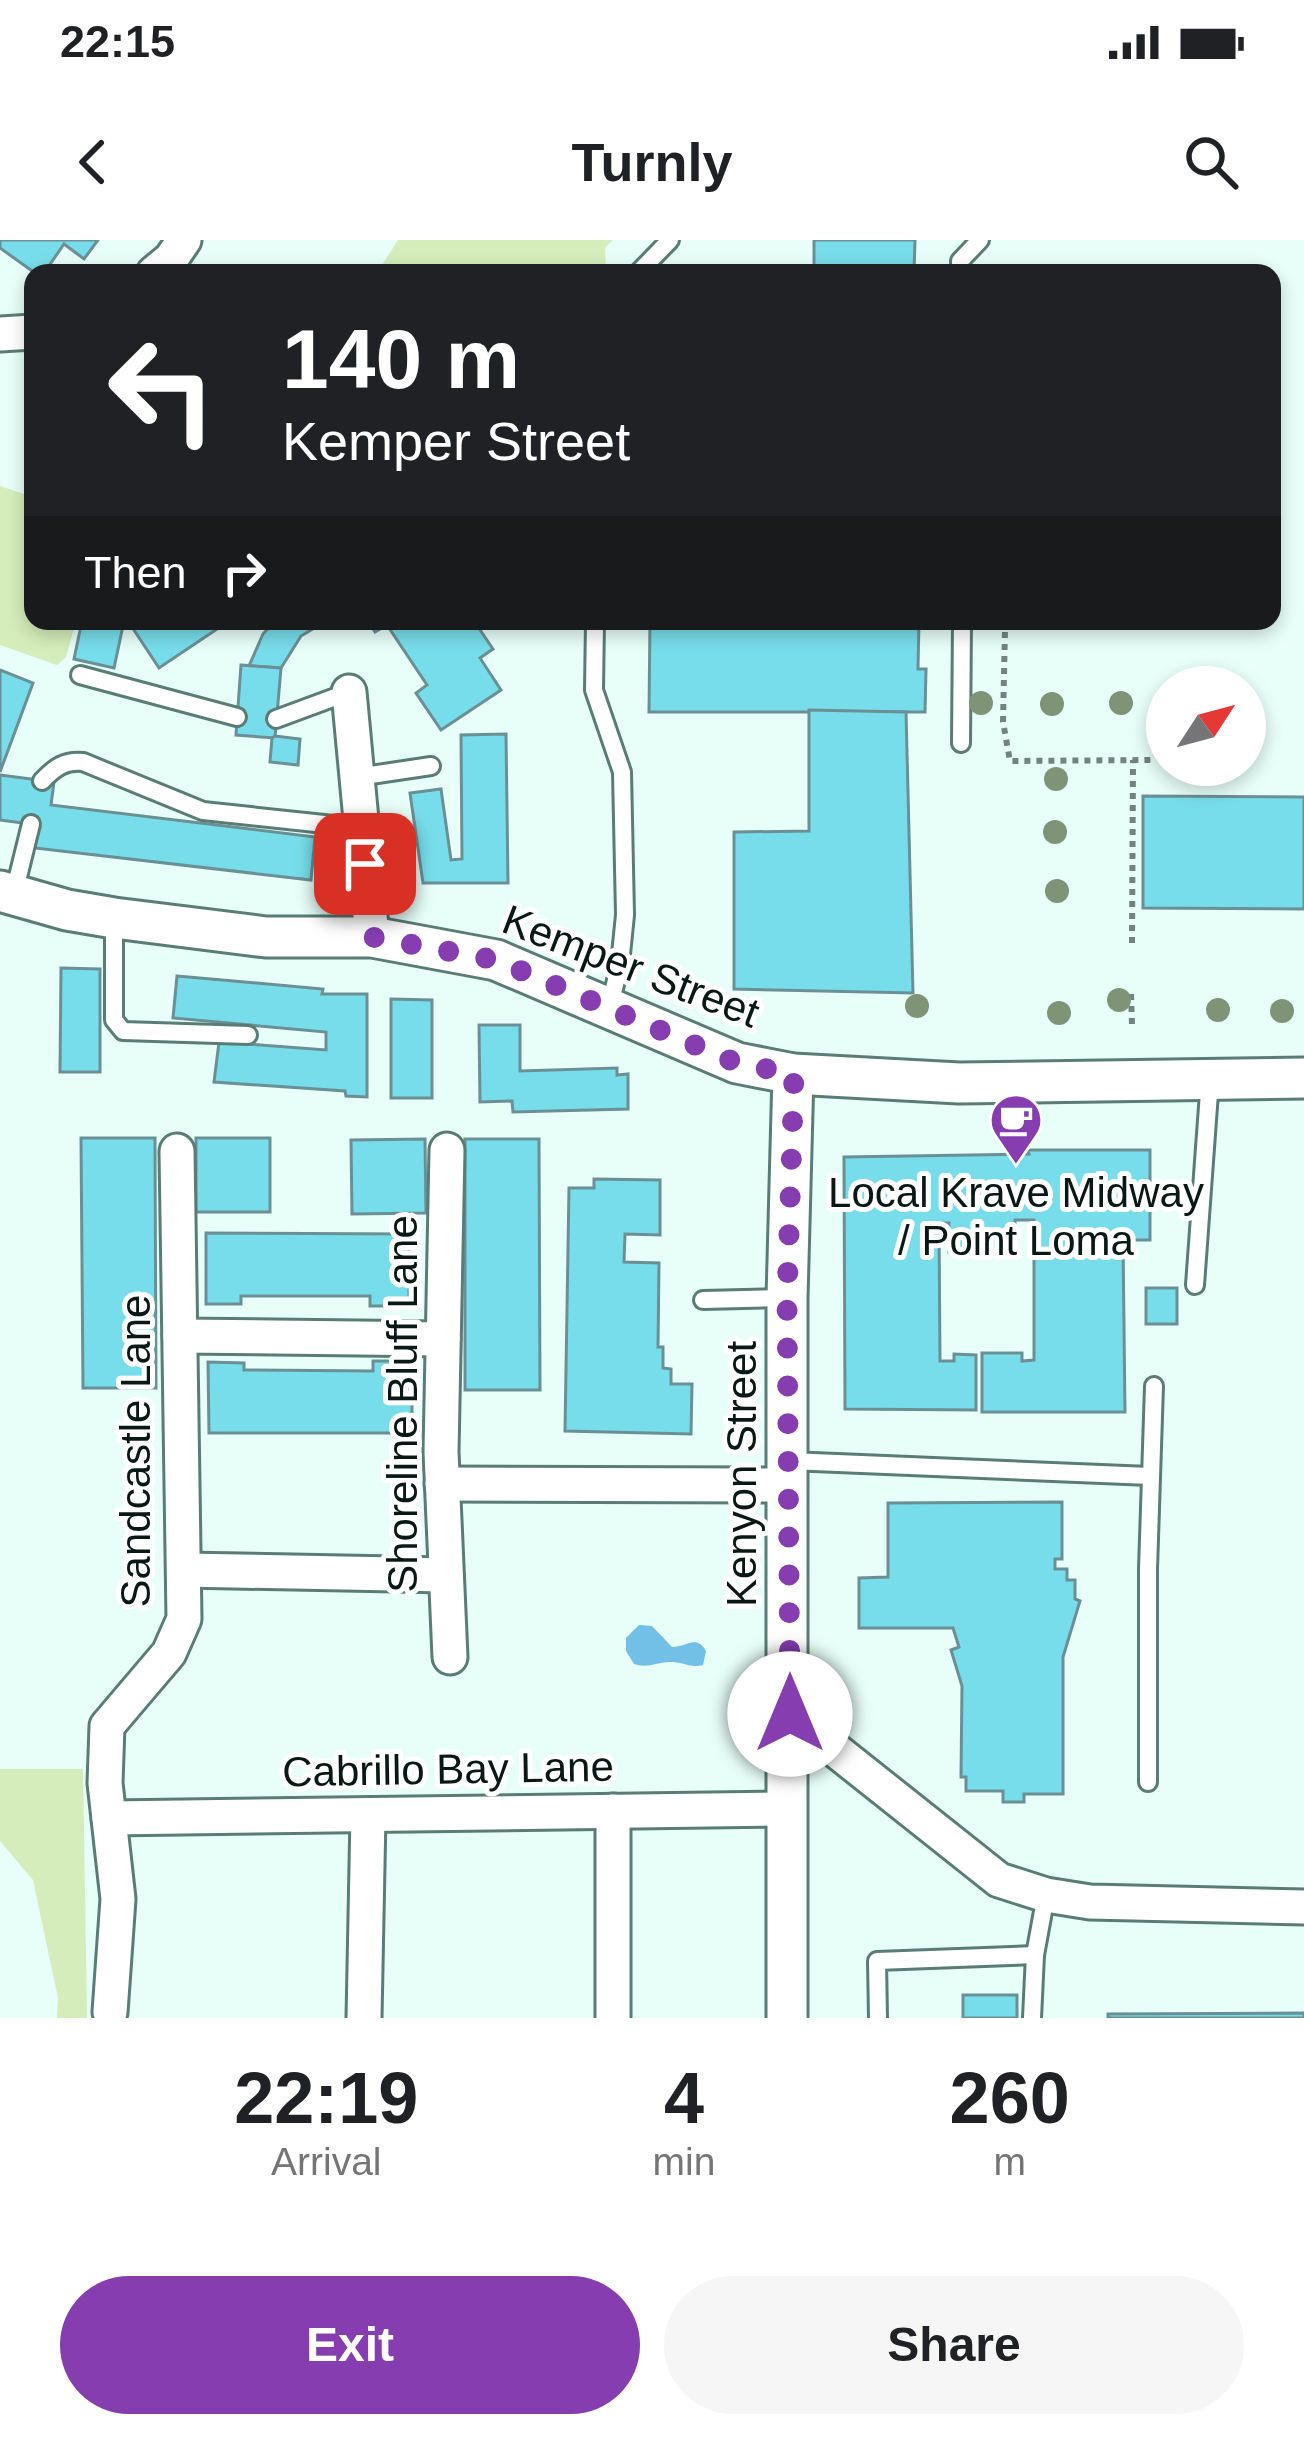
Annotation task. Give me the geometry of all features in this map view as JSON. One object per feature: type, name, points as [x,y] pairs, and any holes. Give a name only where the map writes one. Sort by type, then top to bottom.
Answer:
[{"type":"street","points":[[165,264],[184,240]]},
{"type":"street","points":[[349,692],[372,937]]},
{"type":"street","name":"Kemper Street","points":[[7,893],[114,918],[266,937],[372,937],[496,960],[737,1063],[794,1074],[959,1083],[1304,1078]]},
{"type":"street","name":"Kenyon Street","points":[[787,2018],[787,1298],[794,1074]]},
{"type":"street","name":"Shoreline Bluff Lane","points":[[447,1150],[442,1484],[450,1657]]},
{"type":"street","name":"Sandcastle Lane","points":[[110,2012],[118,1899],[109,1819],[107,1726],[169,1653],[184,1619],[177,1151]]},
{"type":"street","points":[[180,1336],[443,1340]]},
{"type":"street","points":[[442,1484],[789,1473]]},
{"type":"street","points":[[184,1570],[446,1575]]},
{"type":"street","points":[[790,1714],[999,1880],[1090,1903],[1304,1907]]},
{"type":"street","name":"Cabrillo Bay Lane","points":[[109,1819],[787,1809]]},
{"type":"street","points":[[613,1811],[613,2018]]},
{"type":"street","points":[[364,2018],[368,1815]]},
{"type":"lane","points":[[647,264],[670,240]]},
{"type":"lane","points":[[960,264],[980,240]]},
{"type":"lane","points":[[595,630],[594,690],[622,772],[625,915],[609,1009]]},
{"type":"lane","points":[[961,743],[962,630]]},
{"type":"lane","points":[[80,675],[237,717]]},
{"type":"lane","points":[[276,719],[349,692]]},
{"type":"lane","points":[[42,781],[59,766],[83,762],[202,811],[362,828]]},
{"type":"lane","points":[[357,777],[431,766]]},
{"type":"lane","points":[[7,893],[31,824]]},
{"type":"lane","points":[[114,918],[114,1020],[123,1031],[248,1035]]},
{"type":"lane","points":[[1195,1285],[1210,1078]]},
{"type":"lane","points":[[703,1300],[787,1298]]},
{"type":"lane","points":[[1148,1781],[1154,1386]]},
{"type":"lane","points":[[789,1473],[1150,1476]]},
{"type":"lane","points":[[1032,2018],[1035,1955],[1046,1895]]},
{"type":"lane","points":[[878,2018],[877,1960],[1035,1955]]},
{"type":"path","points":[[1005,630],[1004,722],[1010,761],[1146,760]]},
{"type":"path","points":[[1132,943],[1133,760]]},
{"type":"path","points":[[1132,994],[1132,1025]]},
{"type":"green space","points":[[398,240],[613,240],[605,248],[606,264],[383,264]]},
{"type":"green space","points":[[0,486],[24,494],[24,630],[74,630],[66,657],[57,665],[0,645]]},
{"type":"green space","points":[[0,1769],[83,1769],[87,2018],[57,2018],[58,1998],[33,1880],[0,1841]]},
{"type":"water","points":[[639,1625],[652,1626],[672,1647],[699,1643],[706,1651],[703,1665],[634,1664],[626,1651],[626,1638]]},
{"type":"building","points":[[0,240],[98,240],[84,259],[64,244],[50,264],[24,265],[0,248]]},
{"type":"building","points":[[814,240],[915,240],[914,264],[814,264]]},
{"type":"building","points":[[80,630],[122,630],[114,668],[74,659]]},
{"type":"building","points":[[134,630],[216,630],[159,668]]},
{"type":"building","points":[[267,630],[311,630],[301,636],[281,668],[249,666]]},
{"type":"building","points":[[390,630],[480,630],[493,649],[480,658],[501,690],[441,730],[416,693],[427,685]]},
{"type":"building","points":[[650,630],[919,630],[918,669],[926,669],[925,712],[649,712]]},
{"type":"building","points":[[241,665],[281,668],[275,738],[236,735]]},
{"type":"building","points":[[0,670],[33,683],[0,772]]},
{"type":"building","points":[[809,710],[906,712],[913,993],[734,989],[734,832],[809,831]]},
{"type":"building","points":[[506,734],[508,883],[423,883],[410,793],[441,789],[451,860],[462,859],[461,735]]},
{"type":"building","points":[[275,736],[300,739],[298,765],[270,762]]},
{"type":"building","points":[[0,775],[54,782],[51,805],[315,837],[311,880],[35,848],[38,825],[0,820]]},
{"type":"building","points":[[1143,796],[1304,797],[1304,909],[1143,908]]},
{"type":"building","points":[[61,968],[100,969],[100,1072],[60,1072]]},
{"type":"building","points":[[177,976],[323,989],[322,994],[367,994],[367,1097],[346,1096],[345,1091],[214,1082],[219,1042],[326,1050],[326,1032],[173,1018]]},
{"type":"building","points":[[391,999],[432,1000],[432,1098],[391,1098]]},
{"type":"building","points":[[479,1025],[520,1025],[520,1071],[617,1068],[617,1075],[628,1074],[628,1109],[513,1112],[512,1101],[480,1102]]},
{"type":"building","points":[[81,1138],[155,1138],[156,1388],[83,1388]]},
{"type":"building","points":[[196,1138],[270,1138],[270,1212],[196,1212]]},
{"type":"building","points":[[425,1139],[426,1213],[352,1214],[351,1140]]},
{"type":"building","points":[[465,1139],[539,1139],[540,1390],[465,1390]]},
{"type":"building","points":[[1028,1150],[1150,1150],[1150,1240],[1123,1240],[1125,1412],[982,1412],[982,1353],[1022,1353],[1022,1361],[1034,1360],[1034,1220],[1015,1220],[1015,1232],[1002,1232],[1002,1240],[994,1240],[994,1247],[966,1246],[965,1252],[949,1252],[949,1223],[939,1223],[940,1361],[954,1361],[954,1354],[976,1355],[976,1410],[845,1409],[844,1157],[1029,1154]]},
{"type":"building","points":[[594,1179],[660,1180],[660,1235],[625,1234],[624,1262],[659,1263],[658,1347],[663,1347],[663,1368],[671,1369],[671,1384],[692,1384],[691,1434],[565,1431],[569,1188],[594,1188]]},
{"type":"building","points":[[206,1233],[409,1234],[409,1306],[370,1306],[370,1296],[241,1296],[241,1304],[206,1304]]},
{"type":"building","points":[[1146,1288],[1177,1288],[1177,1324],[1146,1324]]},
{"type":"building","points":[[373,1361],[412,1361],[412,1433],[209,1433],[208,1362],[244,1363],[244,1370],[373,1371]]},
{"type":"building","points":[[1062,1502],[1062,1559],[1055,1559],[1055,1569],[1067,1569],[1067,1580],[1075,1580],[1075,1599],[1080,1601],[1063,1657],[1063,1794],[1024,1794],[1024,1802],[1003,1802],[1003,1791],[966,1791],[966,1777],[961,1777],[962,1686],[951,1650],[959,1647],[953,1628],[859,1628],[859,1578],[888,1577],[888,1503]]},
{"type":"building","points":[[963,1995],[1017,1995],[1017,2018],[963,2018]]},
{"type":"building","points":[[1304,2013],[1304,2018],[1108,2018],[1108,2014]]},
{"type":"place","name":"Local Krave Midway / Point Loma","points":[[1016,1166]]},
{"type":"route","points":[[365,864],[372,937],[496,960],[737,1063],[794,1074],[787,1298],[790,1714]]}]
